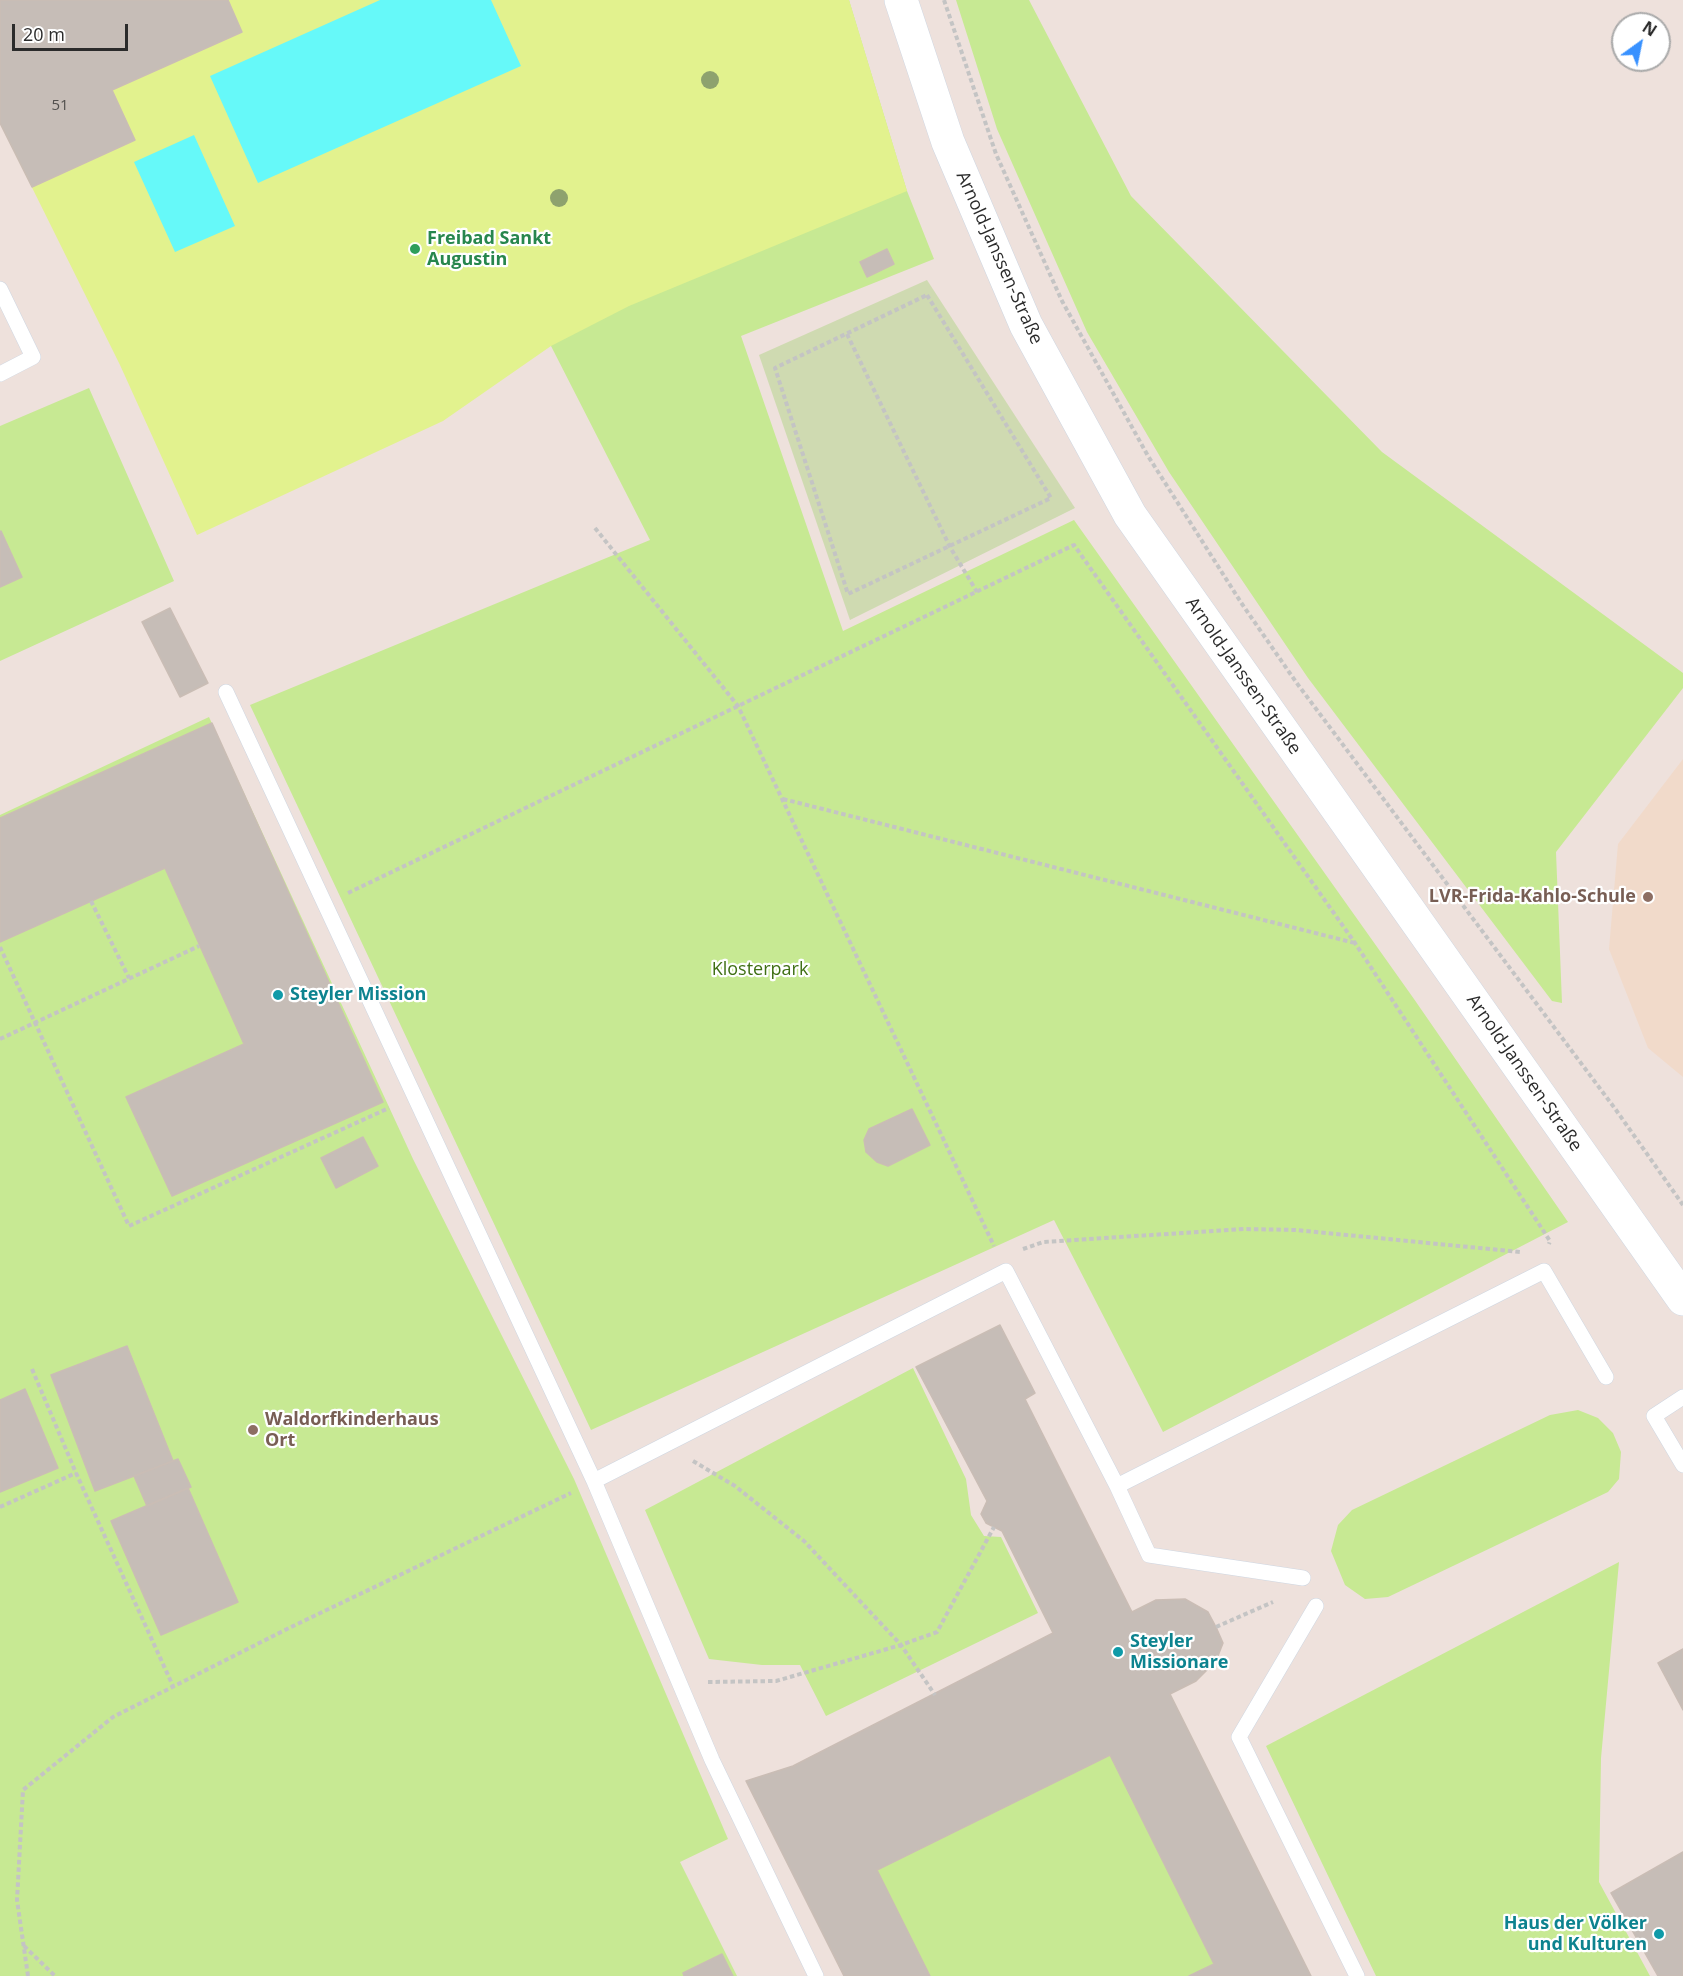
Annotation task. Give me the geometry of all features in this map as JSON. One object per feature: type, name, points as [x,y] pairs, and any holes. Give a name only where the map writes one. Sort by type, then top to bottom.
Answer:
[{"type":"main road","name":"Arnold-Janssen-Straße","points":[[901,0],[948,142],[1026,325],[1130,514],[1683,1299]]},
{"type":"lane","points":[[0,289],[33,357],[0,374]]},
{"type":"lane","points":[[226,692],[594,1481],[712,1760],[816,1976]]},
{"type":"lane","points":[[594,1481],[666,1445],[1003,1264],[1117,1486],[1149,1555],[1303,1578]]},
{"type":"lane","points":[[1117,1486],[1544,1271],[1606,1377]]},
{"type":"lane","points":[[1683,1397],[1654,1416],[1683,1465]]},
{"type":"lane","points":[[1316,1606],[1239,1737],[1357,1976]]},
{"type":"path","points":[[945,0],[996,154],[1062,301],[1148,456],[1242,604],[1296,682],[1609,1101],[1683,1205]]},
{"type":"path","points":[[927,295],[1051,498],[950,547],[848,594],[775,368],[927,295]]},
{"type":"path","points":[[847,334],[950,547],[977,592]]},
{"type":"path","points":[[595,528],[738,706],[1003,1264],[1043,1242],[1244,1229],[1296,1230],[1547,1255]]},
{"type":"path","points":[[325,904],[1074,545],[1355,943],[1550,1240],[1544,1271]]},
{"type":"path","points":[[782,799],[1355,943]]},
{"type":"path","points":[[91,901],[129,978]]},
{"type":"path","points":[[0,1039],[199,946]]},
{"type":"path","points":[[0,947],[129,1226],[414,1096]]},
{"type":"path","points":[[32,1370],[173,1686]]},
{"type":"path","points":[[666,1445],[735,1486],[804,1541],[901,1645],[935,1695]]},
{"type":"path","points":[[0,1508],[76,1473]]},
{"type":"path","points":[[28,1976],[17,1900],[23,1790],[113,1717],[289,1628],[594,1481]]},
{"type":"path","points":[[679,1682],[776,1681],[901,1645],[937,1632],[994,1527]]},
{"type":"path","points":[[1216,1627],[1255,1609]]},
{"type":"path","points":[[23,1946],[55,1976]]},
{"type":"shaded area","name":"LVR-Frida-Kahlo-Schule","points":[[1683,759],[1683,1077],[1648,1048],[1609,949],[1618,844]]},
{"type":"green space","name":"Freibad Sankt Augustin","points":[[0,0],[849,0],[907,191],[629,306],[551,346],[443,421],[197,535],[120,365],[0,123]]},
{"type":"green space","name":"Klosterpark","points":[[849,0],[907,191],[934,259],[741,336],[843,631],[1074,520],[1414,999],[1568,1222],[1163,1432],[1054,1220],[591,1430],[250,705],[650,540],[532,312]]},
{"type":"green space","points":[[956,0],[1029,0],[1131,196],[1382,452],[1683,673],[1683,688],[1556,852],[1562,1003],[1552,1001],[1308,678],[1169,472],[1087,332],[997,129]]},
{"type":"green space","points":[[927,280],[1075,508],[850,620],[759,355]]},
{"type":"green space","points":[[89,388],[174,581],[0,661],[0,426]]},
{"type":"green space","points":[[209,717],[413,1159],[574,1479],[728,1839],[680,1862],[737,1976],[0,1976],[0,815]]},
{"type":"green space","points":[[913,1368],[966,1479],[971,1515],[984,1536],[1001,1537],[1038,1613],[826,1716],[800,1665],[762,1665],[709,1659],[645,1510]]},
{"type":"green space","points":[[1578,1410],[1598,1418],[1613,1433],[1621,1452],[1619,1479],[1608,1492],[1388,1597],[1365,1599],[1345,1585],[1331,1551],[1338,1525],[1352,1510],[1550,1415]]},
{"type":"green space","points":[[1619,1562],[1601,1758],[1599,1882],[1650,1976],[1376,1976],[1266,1746]]},
{"type":"green space","points":[[1110,1755],[1214,1964],[1189,1976],[930,1976],[877,1870]]},
{"type":"water","points":[[380,0],[491,0],[521,66],[258,183],[210,76]]},
{"type":"water","points":[[194,135],[235,226],[175,252],[134,162]]},
{"type":"building","points":[[0,0],[228,0],[242,32],[112,90],[135,140],[32,187],[0,123]]},
{"type":"building","points":[[887,249],[894,264],[867,277],[860,262]]},
{"type":"building","points":[[0,532],[22,577],[0,587]]},
{"type":"building","points":[[170,608],[208,683],[180,697],[142,622]]},
{"type":"building","name":"Steyler Mission","points":[[212,723],[383,1102],[172,1196],[126,1097],[244,1044],[165,868],[0,942],[0,818]]},
{"type":"building","points":[[912,1109],[930,1145],[888,1166],[877,1162],[866,1152],[864,1140],[869,1129]]},
{"type":"building","points":[[363,1137],[378,1166],[336,1188],[321,1158]]},
{"type":"building","name":"Steyler Missionare","points":[[1000,1325],[1035,1393],[1025,1399],[1132,1612],[1156,1600],[1185,1599],[1208,1612],[1216,1627],[1223,1643],[1216,1661],[1196,1681],[1170,1694],[1311,1976],[1189,1976],[1214,1964],[1110,1755],[877,1870],[930,1976],[844,1976],[746,1781],[793,1766],[1053,1633],[1002,1531],[986,1523],[981,1514],[987,1501],[916,1367]]},
{"type":"building","points":[[127,1346],[173,1461],[95,1491],[51,1375]]},
{"type":"building","points":[[25,1389],[58,1468],[0,1492],[0,1400]]},
{"type":"building","points":[[178,1459],[191,1487],[147,1506],[134,1476]]},
{"type":"building","points":[[188,1488],[238,1602],[161,1635],[111,1521]]},
{"type":"building","points":[[1683,1649],[1683,1710],[1658,1663]]},
{"type":"building","name":"Haus der Völker und Kulturen","points":[[1683,1852],[1683,1976],[1658,1976],[1611,1893]]},
{"type":"building","points":[[722,1954],[733,1976],[684,1976],[683,1973]]},
{"type":"place","name":"Freibad Sankt Augustin","points":[[415,249]]},
{"type":"place","name":"LVR-Frida-Kahlo-Schule","points":[[1648,897]]},
{"type":"place","name":"Steyler Mission","points":[[278,995]]},
{"type":"place","name":"Waldorfkinderhaus Ort","points":[[253,1430]]},
{"type":"place","name":"Steyler Missionare","points":[[1118,1652]]},
{"type":"place","name":"Haus der Völker und Kulturen","points":[[1659,1934]]}]
